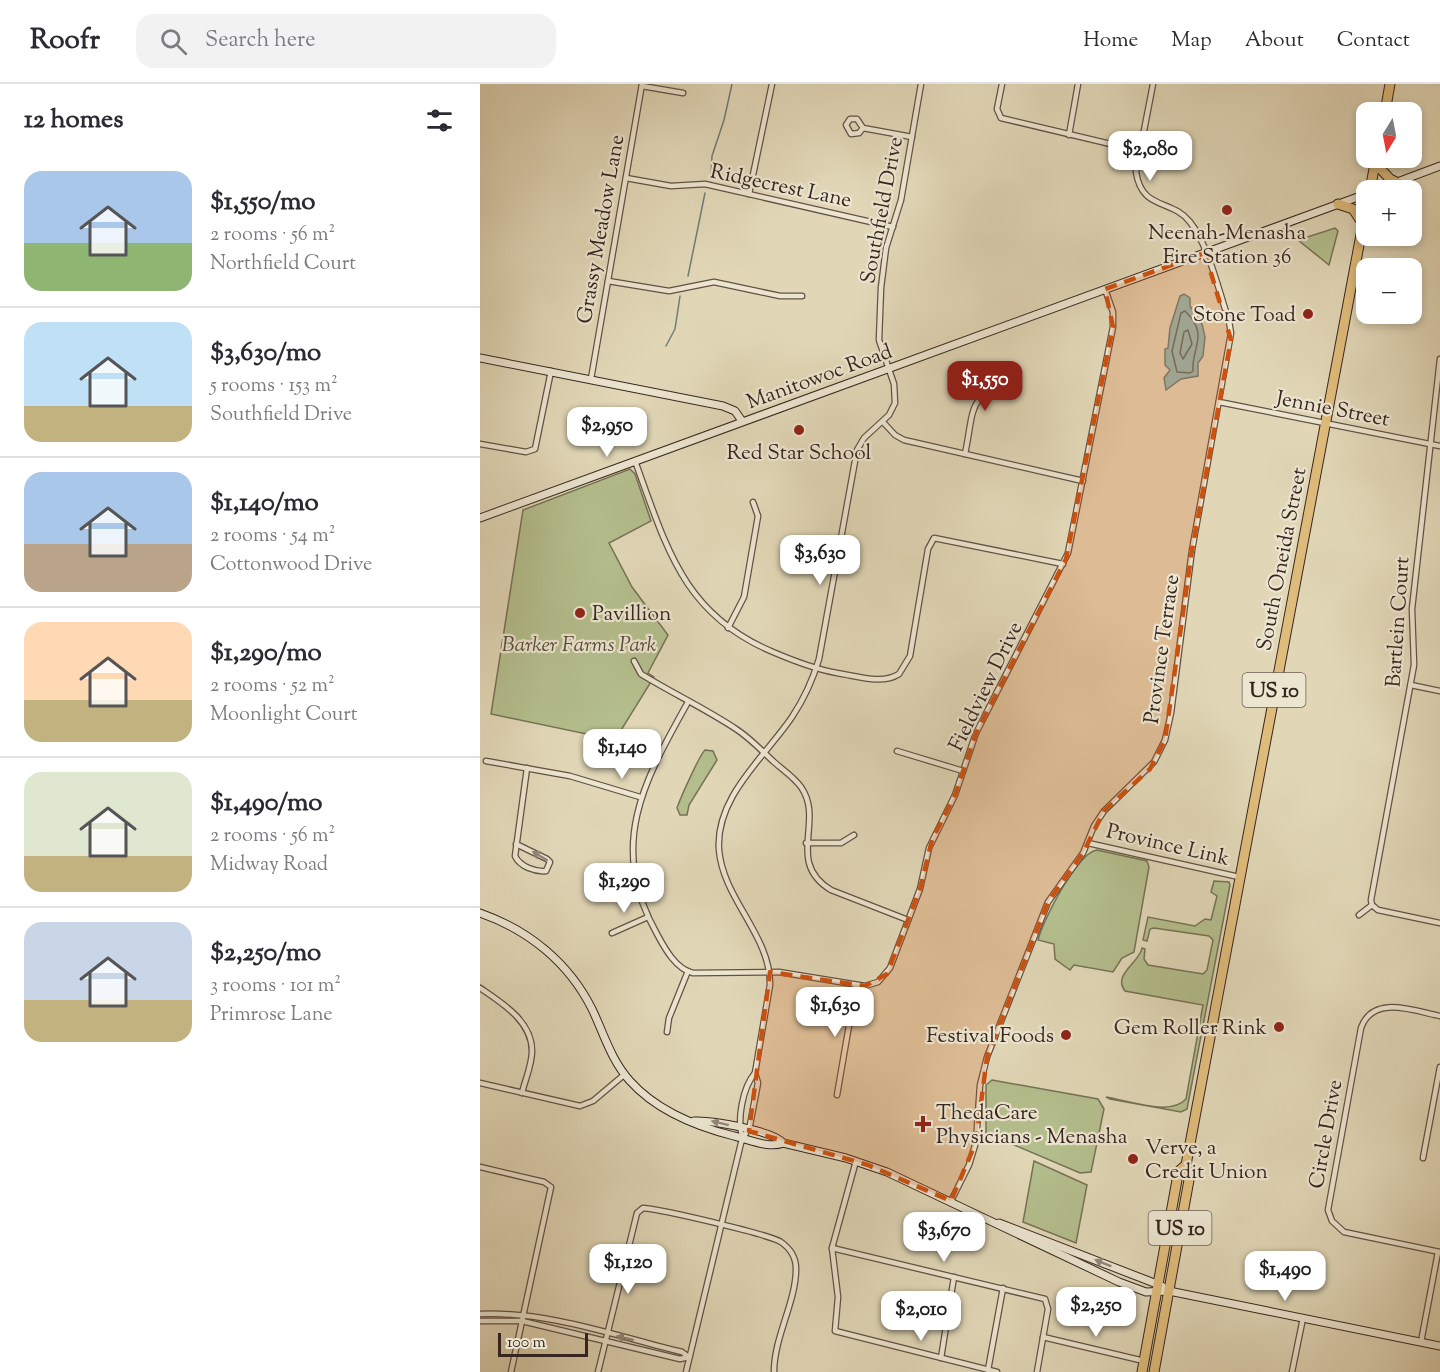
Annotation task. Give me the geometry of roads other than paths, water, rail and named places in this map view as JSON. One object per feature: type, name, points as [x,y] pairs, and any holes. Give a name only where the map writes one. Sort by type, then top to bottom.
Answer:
[{"type":"highway","points":[[1387,102],[1390,84]]},
{"type":"highway","points":[[1381,168],[1392,180]]},
{"type":"highway","points":[[1338,204],[1353,209],[1356,214]]},
{"type":"highway","name":"South Oneida Street","points":[[1154,1372],[1189,1180],[1186,1165],[1359,246]]},
{"type":"highway","name":"South Oneida Street","points":[[1142,1372],[1178,1176],[1186,1165]]},
{"type":"main road","points":[[1405,180],[1440,166]]},
{"type":"main road","name":"Manitowoc Road","points":[[480,358],[723,406],[735,411],[742,422],[1356,198]]},
{"type":"main road","points":[[480,518],[742,422]]},
{"type":"main road","points":[[480,913],[534,940],[567,971],[586,998],[611,1053],[625,1074],[657,1104],[705,1128],[777,1146],[783,1143]]},
{"type":"main road","points":[[694,1121],[708,1120],[779,1138],[783,1143],[856,1161],[895,1175],[994,1221],[1028,1232],[1157,1288]]},
{"type":"main road","points":[[994,1221],[1016,1235],[1119,1282],[1440,1346]]},
{"type":"street","points":[[749,194],[772,84]]},
{"type":"street","name":"Southfield Drive","points":[[743,1138],[749,1131],[758,1083],[755,1073],[768,999],[770,972],[765,956],[725,879],[719,849],[725,811],[798,708],[816,669],[857,450],[864,438],[883,422],[892,410],[895,396],[879,340],[883,263],[901,200],[921,84]]},
{"type":"street","points":[[1002,84],[999,116],[1140,152]]},
{"type":"street","points":[[1068,135],[1078,84]]},
{"type":"street","name":"Province Terrace","points":[[951,1201],[972,1158],[976,1142],[984,1067],[1048,902],[1088,843],[1094,826],[1104,811],[1150,769],[1165,740],[1174,691],[1191,550],[1231,340],[1230,327],[1197,232],[1186,218],[1153,201],[1143,192],[1136,172],[1153,84]]},
{"type":"street","points":[[642,85],[683,93]]},
{"type":"street","name":"Grassy Meadow Lane","points":[[591,379],[642,85]]},
{"type":"street","points":[[863,128],[912,137]]},
{"type":"street","name":"Ridgecrest Lane","points":[[626,178],[678,187],[705,184],[893,227]]},
{"type":"street","points":[[608,281],[669,291],[714,282],[780,296],[802,296]]},
{"type":"street","name":"Fieldview Drive","points":[[688,971],[770,972],[856,985],[871,985],[887,974],[922,884],[929,848],[951,805],[976,733],[1063,564],[1070,546],[1113,327],[1113,312],[1105,289]]},
{"type":"street","name":"Bartlein Court","points":[[1372,905],[1371,900],[1411,685],[1414,651],[1412,609],[1440,359]]},
{"type":"street","points":[[480,444],[526,452],[534,451],[538,443],[551,371]]},
{"type":"street","points":[[965,454],[978,399],[992,388],[1016,379]]},
{"type":"street","name":"Jennie Street","points":[[1219,402],[1440,446]]},
{"type":"street","points":[[883,422],[899,438],[1083,481]]},
{"type":"street","points":[[635,461],[677,569],[698,600],[728,628],[756,645],[816,669],[881,680],[899,674],[910,656],[928,549],[934,538],[1063,564]]},
{"type":"street","points":[[728,628],[744,597],[757,523],[757,509],[753,502]]},
{"type":"street","points":[[634,661],[641,674],[737,729],[797,783],[807,798],[810,818],[806,843],[807,858],[826,887],[908,920]]},
{"type":"street","points":[[1411,685],[1440,691]]},
{"type":"street","points":[[667,1032],[669,1018],[688,971],[670,955],[648,917],[639,890],[634,860],[634,830],[640,797],[656,759],[688,702]]},
{"type":"street","points":[[897,751],[963,771]]},
{"type":"street","points":[[486,761],[570,776],[640,797]]},
{"type":"street","points":[[516,844],[547,859],[550,862],[546,871],[537,871],[519,863],[515,856],[516,844],[527,768]]},
{"type":"street","points":[[806,843],[841,843],[854,835]]},
{"type":"street","name":"Province Link","points":[[1088,843],[1239,877]]},
{"type":"street","points":[[1359,915],[1372,905],[1378,910],[1440,923]]},
{"type":"street","points":[[612,933],[648,917]]},
{"type":"street","points":[[837,1095],[856,985]]},
{"type":"street","points":[[480,988],[513,1012],[527,1029],[532,1051],[522,1093]]},
{"type":"street","name":"Circle Drive","points":[[1439,1252],[1344,1232],[1332,1221],[1328,1210],[1361,1028],[1365,1019],[1379,1008],[1391,1007],[1440,1016]]},
{"type":"street","points":[[1423,1158],[1440,1067]]},
{"type":"street","name":"Southfield Drive","points":[[739,1128],[748,1081],[755,1073]]},
{"type":"street","points":[[480,1083],[580,1106],[593,1101],[625,1074]]},
{"type":"street","points":[[686,1372],[743,1138],[739,1128]]},
{"type":"street","points":[[856,1161],[832,1248],[838,1297],[835,1331],[998,1372]]},
{"type":"street","points":[[480,1167],[544,1182],[551,1186],[511,1372]]},
{"type":"street","points":[[598,1372],[639,1210],[647,1209],[778,1240],[795,1257],[795,1275],[776,1352],[774,1372]]},
{"type":"street","points":[[832,1248],[1046,1300],[1048,1309],[1037,1372]]},
{"type":"street","points":[[1421,1342],[1439,1252]]},
{"type":"street","points":[[941,1358],[954,1277]]},
{"type":"street","points":[[988,1370],[1003,1288]]},
{"type":"street","points":[[480,1314],[524,1314],[681,1352],[689,1357]]},
{"type":"street","points":[[1292,1372],[1303,1318]]},
{"type":"street","points":[[480,1321],[522,1321],[680,1359],[689,1357]]},
{"type":"street","points":[[1043,1337],[1144,1361]]},
{"type":"water","points":[[1184,294],[1190,298],[1190,306],[1202,324],[1205,337],[1203,356],[1198,363],[1198,376],[1181,379],[1166,390],[1164,378],[1170,370],[1165,365],[1165,349],[1168,348],[1170,328],[1180,296]]},
{"type":"waterway","points":[[711,176],[712,156],[724,120],[732,84]]},
{"type":"waterway","points":[[688,276],[705,193]]},
{"type":"waterway","points":[[666,346],[675,329],[680,296]]},
{"type":"place","name":"Neenah-Menasha Fire Station 36","points":[[1227,210]]},
{"type":"place","name":"Stone Toad","points":[[1308,314]]},
{"type":"place","name":"Red Star School","points":[[799,430]]},
{"type":"place","name":"Pavillion","points":[[580,613]]},
{"type":"place","name":"Gem Roller Rink","points":[[1279,1027]]},
{"type":"place","name":"Festival Foods","points":[[1066,1035]]},
{"type":"place","name":"ThedaCare Physicians - Menasha","points":[[923,1124]]},
{"type":"place","name":"Verve, a Credit Union","points":[[1133,1159]]},
{"type":"park label","name":"Barker Farms Park","points":[[579,644]]}]
